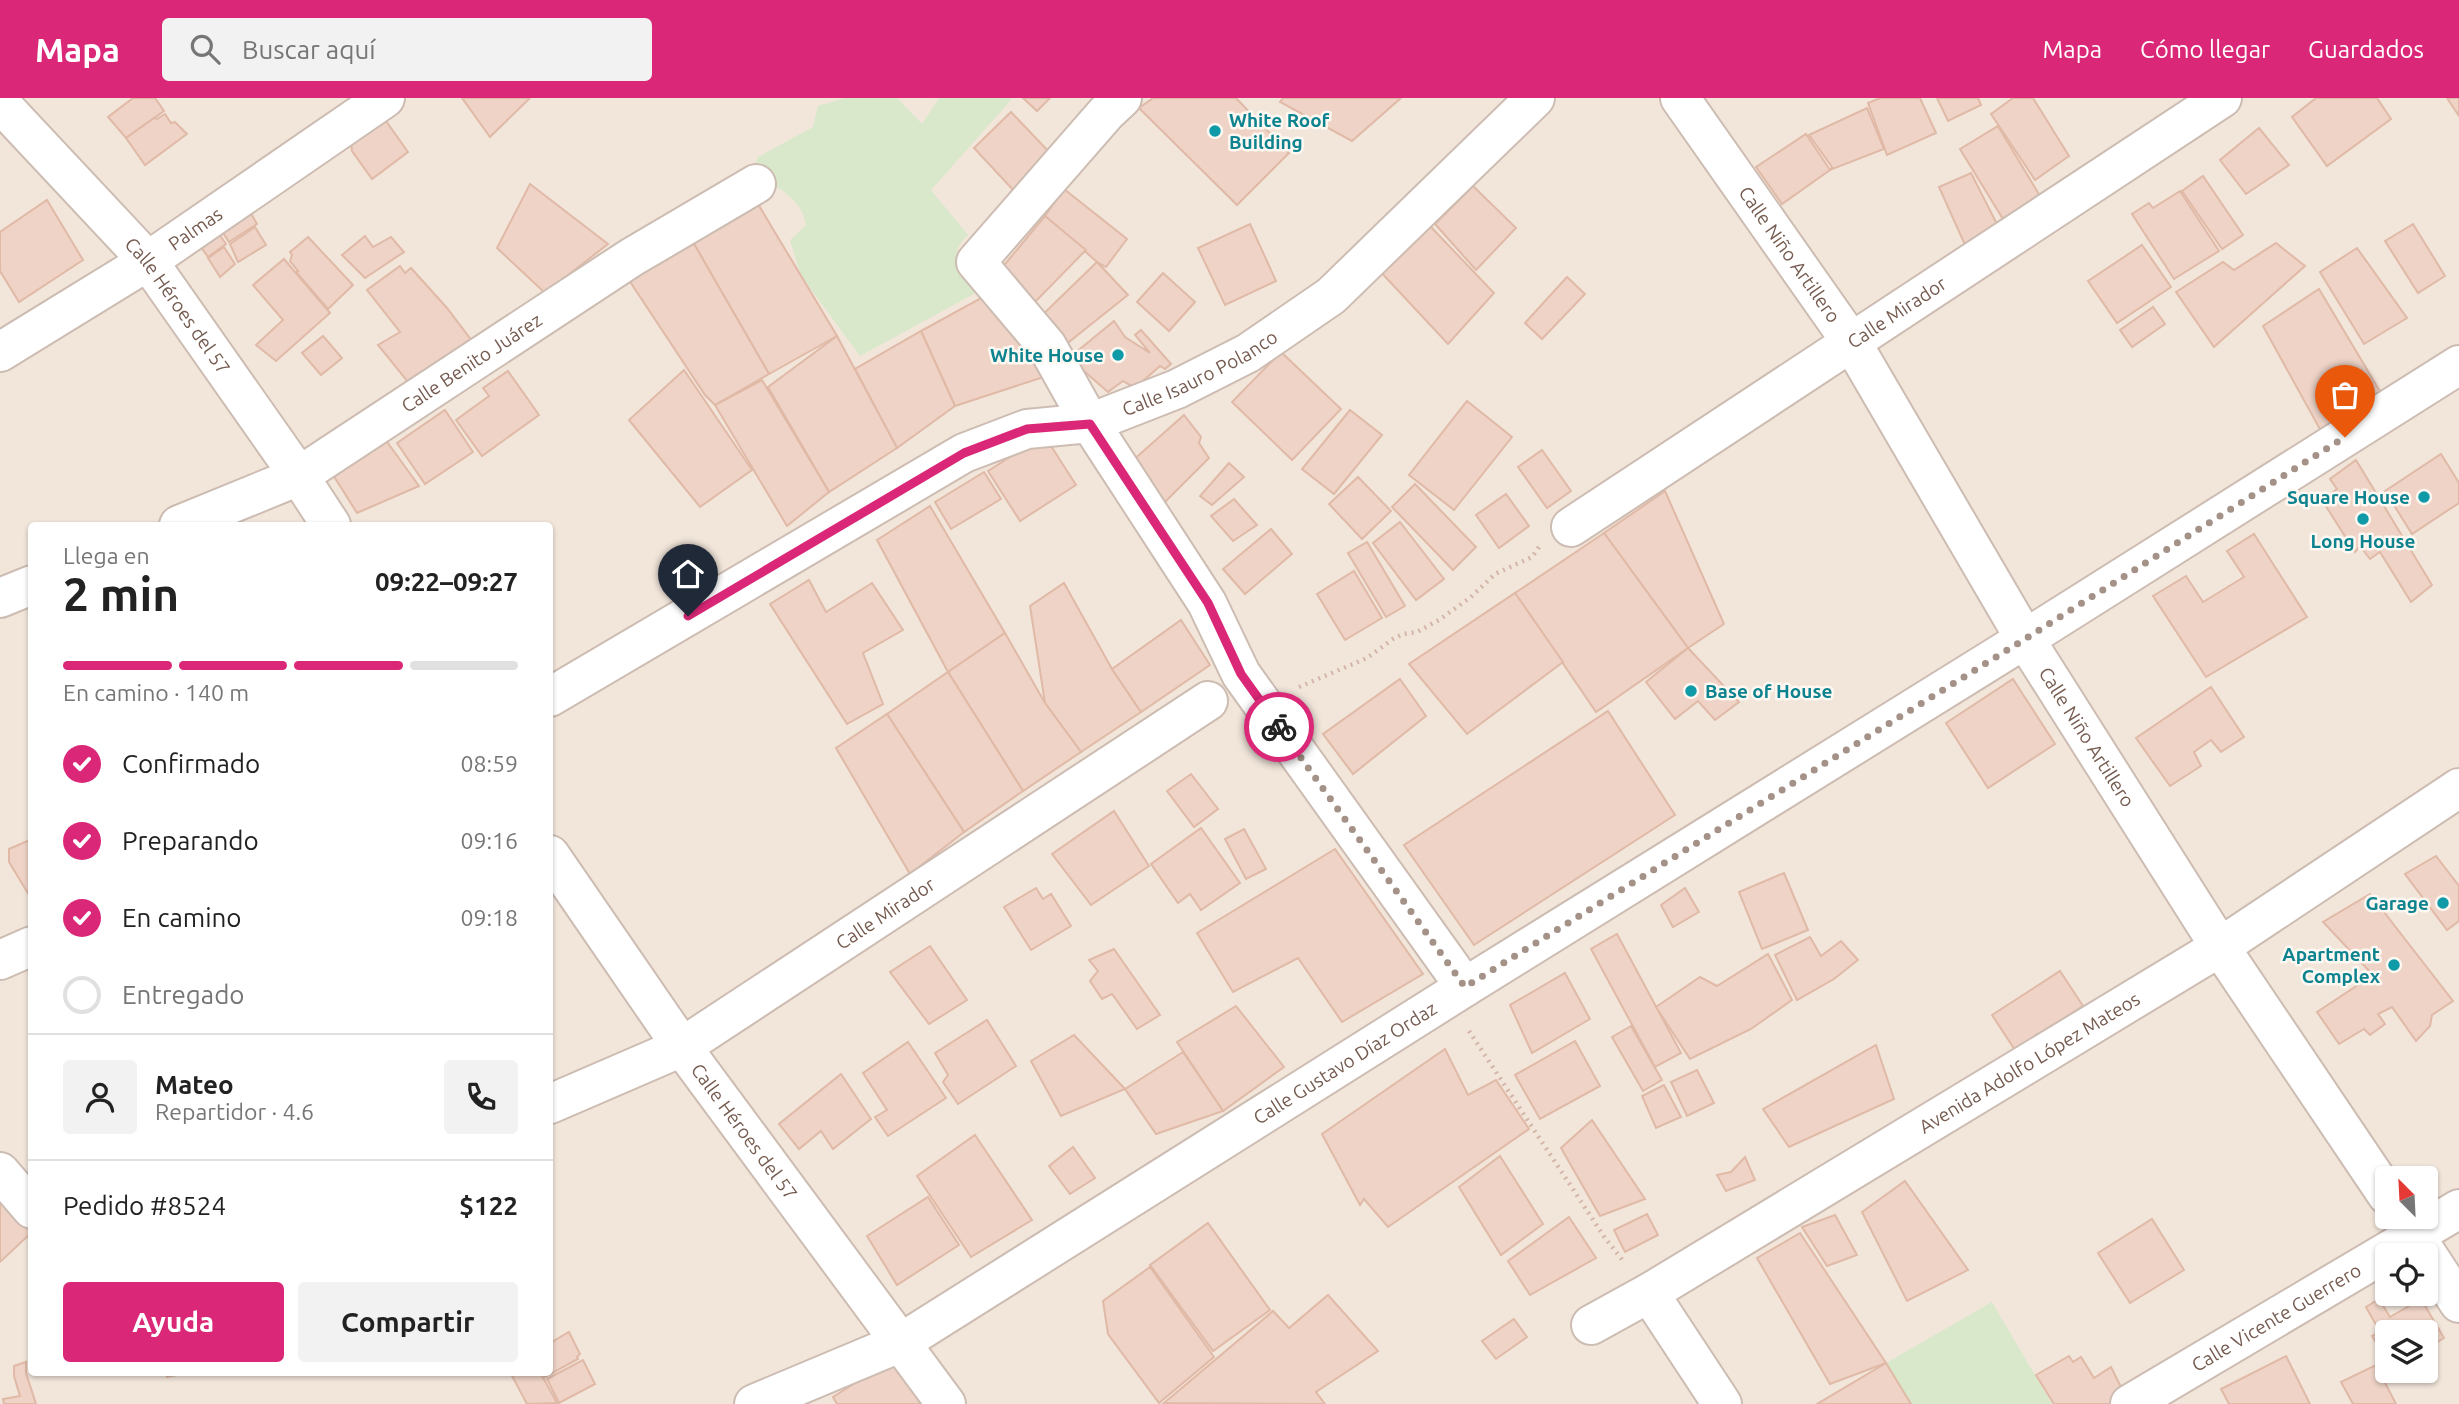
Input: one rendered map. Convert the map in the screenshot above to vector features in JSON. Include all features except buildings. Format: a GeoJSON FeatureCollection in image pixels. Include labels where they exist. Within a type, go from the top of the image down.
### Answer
{"type":"FeatureCollection","features":[{"type":"Feature","properties":{"kind":"street","name":"Palmas"},"geometry":{"type":"LineString","coordinates":[[0,352],[148,261],[386,98]]}},
{"type":"Feature","properties":{"kind":"street"},"geometry":{"type":"LineString","coordinates":[[1122,98],[976,262],[1047,346],[1090,424],[1208,603],[1241,674],[1456,993]]}},
{"type":"Feature","properties":{"kind":"street","name":"Calle Isauro Polanco"},"geometry":{"type":"LineString","coordinates":[[553,695],[964,453],[1027,429],[1090,424],[1178,389],[1248,353],[1331,296],[1535,98]]}},
{"type":"Feature","properties":{"kind":"street","name":"Calle Niño Artillero"},"geometry":{"type":"LineString","coordinates":[[1680,98],[1852,342],[2025,639],[2220,947],[2375,1177]]}},
{"type":"Feature","properties":{"kind":"street","name":"Calle Mirador"},"geometry":{"type":"LineString","coordinates":[[1571,527],[2222,98]]}},
{"type":"Feature","properties":{"kind":"street","name":"Calle Héroes del 57"},"geometry":{"type":"LineString","coordinates":[[0,103],[148,261],[329,522]]}},
{"type":"Feature","properties":{"kind":"street","name":"Calle Benito Juárez"},"geometry":{"type":"LineString","coordinates":[[186,522],[299,476],[632,257],[756,184]]}},
{"type":"Feature","properties":{"kind":"street","name":"Calle Gustavo Díaz Ordaz"},"geometry":{"type":"LineString","coordinates":[[754,1404],[902,1342],[2459,365]]}},
{"type":"Feature","properties":{"kind":"street"},"geometry":{"type":"LineString","coordinates":[[0,598],[28,587]]}},
{"type":"Feature","properties":{"kind":"street","name":"Calle Mirador"},"geometry":{"type":"LineString","coordinates":[[553,1103],[682,1047],[1209,701]]}},
{"type":"Feature","properties":{"kind":"street","name":"Avenida Adolfo López Mateos"},"geometry":{"type":"LineString","coordinates":[[1591,1325],[1649,1293],[2220,947],[2459,788]]}},
{"type":"Feature","properties":{"kind":"street","name":"Calle Héroes del 57"},"geometry":{"type":"LineString","coordinates":[[553,859],[682,1047],[946,1404]]}},
{"type":"Feature","properties":{"kind":"street"},"geometry":{"type":"LineString","coordinates":[[0,960],[28,948]]}},
{"type":"Feature","properties":{"kind":"street"},"geometry":{"type":"LineString","coordinates":[[0,1172],[28,1204]]}},
{"type":"Feature","properties":{"kind":"street","name":"Calle Vicente Guerrero"},"geometry":{"type":"LineString","coordinates":[[2438,1216],[2459,1209]]}},
{"type":"Feature","properties":{"kind":"street","name":"Calle Vicente Guerrero"},"geometry":{"type":"LineString","coordinates":[[2130,1404],[2403,1229]]}},
{"type":"Feature","properties":{"kind":"street"},"geometry":{"type":"LineString","coordinates":[[2410,1229],[2459,1303]]}},
{"type":"Feature","properties":{"kind":"street"},"geometry":{"type":"LineString","coordinates":[[1649,1293],[1722,1404]]}},
{"type":"Feature","properties":{"kind":"path"},"geometry":{"type":"LineString","coordinates":[[1264,706],[1285,693],[1367,658],[1403,634],[1417,632],[1439,621],[1495,575],[1532,557],[1549,537],[1571,527]]}},
{"type":"Feature","properties":{"kind":"path"},"geometry":{"type":"LineString","coordinates":[[1456,993],[1605,1238],[1649,1293]]}},
{"type":"Feature","properties":{"kind":"shaded area"},"geometry":{"type":"Polygon","coordinates":[[[0,98],[2459,98],[2459,1404],[0,1404],[0,98]]]}},
{"type":"Feature","properties":{"kind":"green space"},"geometry":{"type":"Polygon","coordinates":[[[845,98],[897,98],[922,124],[939,98],[1011,100],[931,190],[968,235],[957,251],[957,258],[963,271],[983,289],[860,356],[801,276],[790,240],[806,225],[799,207],[786,194],[753,171],[758,157],[813,127],[818,106],[845,98]]]}},
{"type":"Feature","properties":{"kind":"green space"},"geometry":{"type":"Polygon","coordinates":[[[1992,1302],[2052,1404],[1911,1404],[1886,1363],[1992,1302]]]}},
{"type":"Feature","properties":{"kind":"way so far"},"geometry":{"type":"LineString","coordinates":[[1279,727],[1465,987],[2345,437]]}},
{"type":"Feature","properties":{"kind":"place","name":"White Roof Building"},"geometry":{"type":"Point","coordinates":[1215,131]}},
{"type":"Feature","properties":{"kind":"place","name":"White House"},"geometry":{"type":"Point","coordinates":[1118,355]}},
{"type":"Feature","properties":{"kind":"place","name":"Square House"},"geometry":{"type":"Point","coordinates":[2424,497]}},
{"type":"Feature","properties":{"kind":"place","name":"Long House"},"geometry":{"type":"Point","coordinates":[2363,519]}},
{"type":"Feature","properties":{"kind":"place","name":"Base of House"},"geometry":{"type":"Point","coordinates":[1691,691]}},
{"type":"Feature","properties":{"kind":"place","name":"Garage"},"geometry":{"type":"Point","coordinates":[2443,903]}},
{"type":"Feature","properties":{"kind":"place","name":"Apartment Complex"},"geometry":{"type":"Point","coordinates":[2394,965]}},
{"type":"Feature","properties":{"kind":"route"},"geometry":{"type":"LineString","coordinates":[[688,616],[964,453],[1027,429],[1090,424],[1208,603],[1241,674],[1279,727]]}}]}
